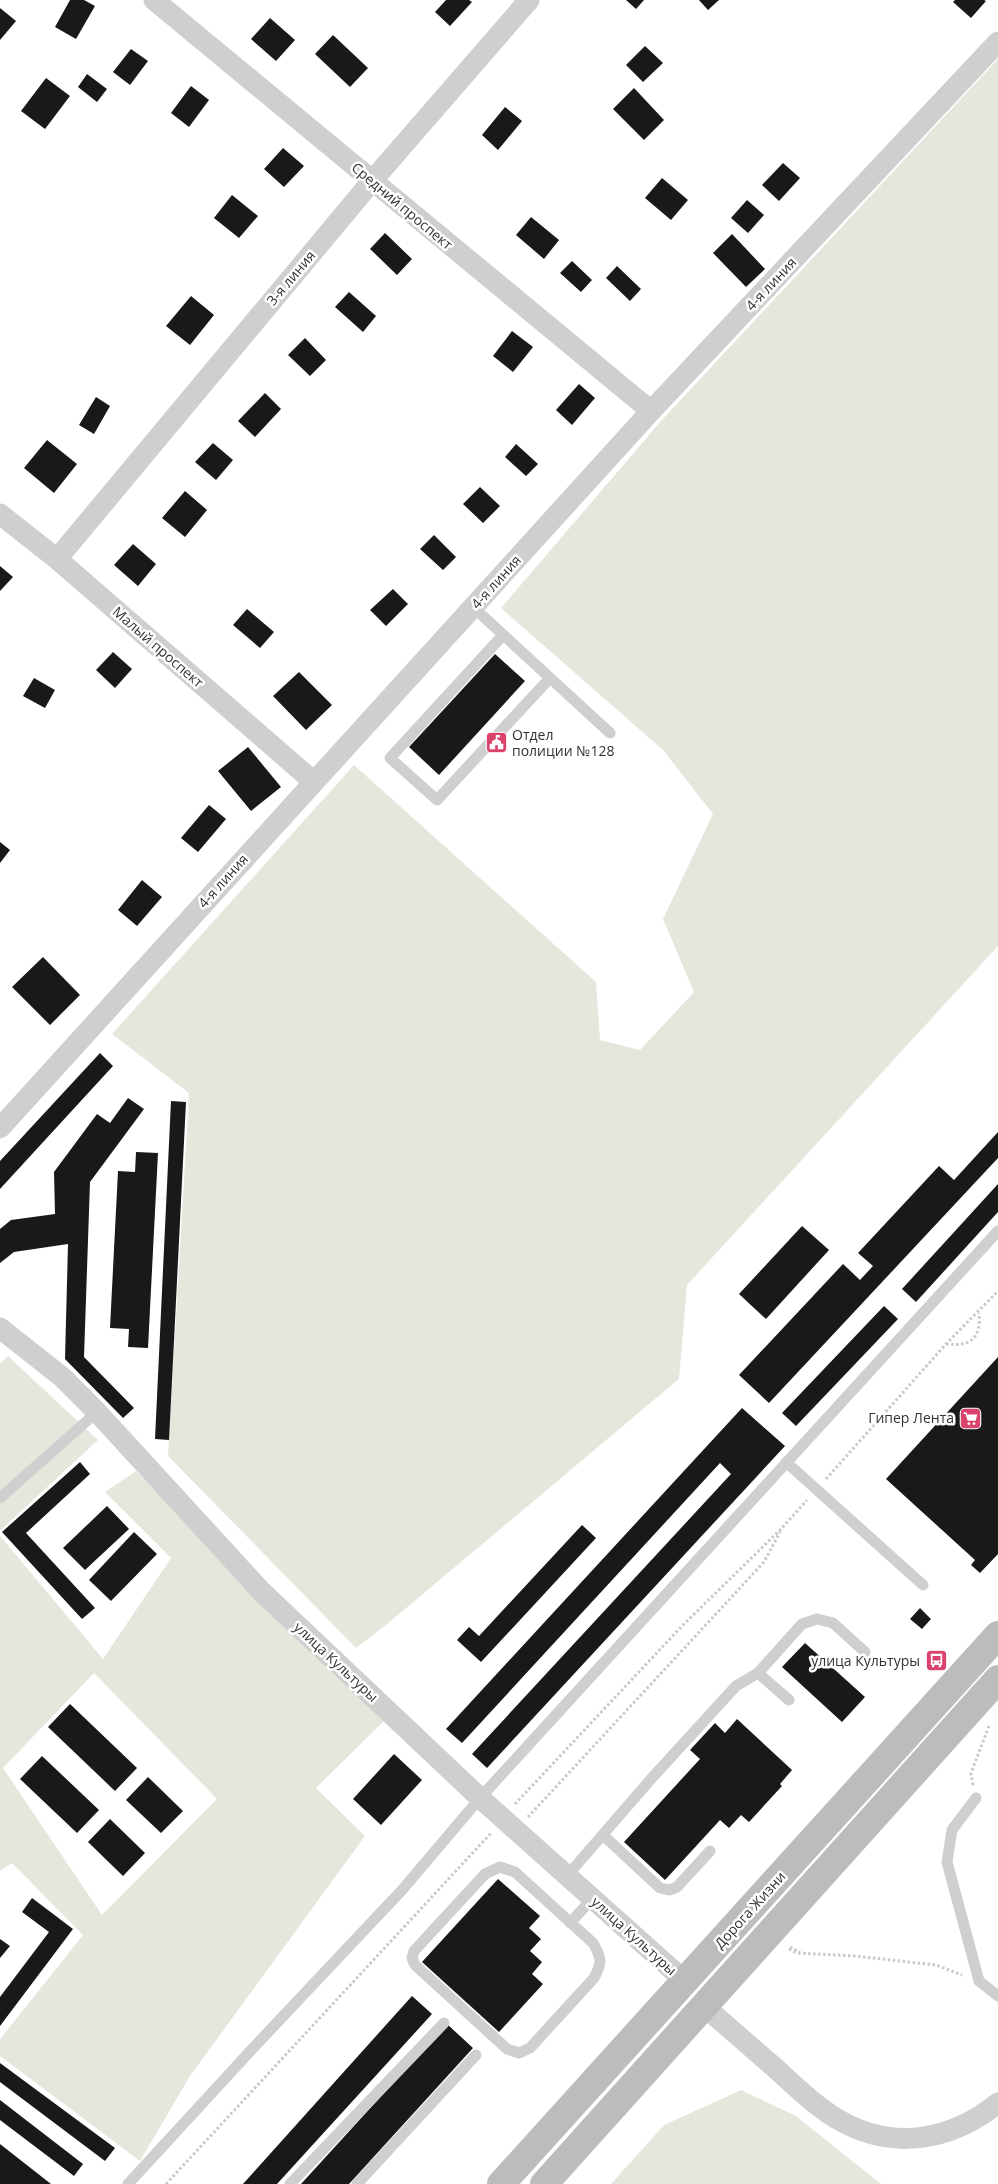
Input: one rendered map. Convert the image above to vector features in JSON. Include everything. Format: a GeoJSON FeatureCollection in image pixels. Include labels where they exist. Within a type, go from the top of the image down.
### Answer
{"type":"FeatureCollection","features":[{"type":"Feature","properties":{"kind":"main road","name":"Дорога Жизни"},"geometry":{"type":"LineString","coordinates":[[501,2184],[686,1982],[998,1635]]}},
{"type":"Feature","properties":{"kind":"main road"},"geometry":{"type":"LineString","coordinates":[[544,2184],[998,1680]]}},
{"type":"Feature","properties":{"kind":"street","name":"Средний проспект"},"geometry":{"type":"LineString","coordinates":[[154,0],[651,411]]}},
{"type":"Feature","properties":{"kind":"street","name":"3-я линия"},"geometry":{"type":"LineString","coordinates":[[57,559],[372,181],[529,0]]}},
{"type":"Feature","properties":{"kind":"street","name":"4-я линия"},"geometry":{"type":"LineString","coordinates":[[0,1128],[651,411],[998,42]]}},
{"type":"Feature","properties":{"kind":"street","name":"Малый проспект"},"geometry":{"type":"LineString","coordinates":[[0,514],[57,559],[314,782]]}},
{"type":"Feature","properties":{"kind":"street","name":"улица Культуры"},"geometry":{"type":"LineString","coordinates":[[0,1328],[62,1377],[97,1412],[262,1592],[480,1798],[505,1826],[568,1876],[686,1982]]}},
{"type":"Feature","properties":{"kind":"street"},"geometry":{"type":"LineString","coordinates":[[705,2007],[816,2104],[839,2120],[866,2132],[895,2138],[924,2138],[953,2131],[980,2117],[998,2103]]}},
{"type":"Feature","properties":{"kind":"lane"},"geometry":{"type":"LineString","coordinates":[[473,607],[610,733]]}},
{"type":"Feature","properties":{"kind":"lane"},"geometry":{"type":"LineString","coordinates":[[503,635],[390,758],[437,800],[550,678]]}},
{"type":"Feature","properties":{"kind":"lane"},"geometry":{"type":"LineString","coordinates":[[128,2184],[403,1889],[480,1798],[998,1231]]}},
{"type":"Feature","properties":{"kind":"lane"},"geometry":{"type":"LineString","coordinates":[[0,1498],[97,1412]]}},
{"type":"Feature","properties":{"kind":"lane"},"geometry":{"type":"LineString","coordinates":[[786,1462],[923,1585]]}},
{"type":"Feature","properties":{"kind":"lane"},"geometry":{"type":"LineString","coordinates":[[568,1876],[651,1779],[736,1686],[758,1673],[802,1624],[817,1619],[832,1623],[865,1652]]}},
{"type":"Feature","properties":{"kind":"lane"},"geometry":{"type":"LineString","coordinates":[[758,1673],[789,1700]]}},
{"type":"Feature","properties":{"kind":"lane"},"geometry":{"type":"LineString","coordinates":[[976,1798],[952,1830],[947,1862],[980,1981],[998,1996]]}},
{"type":"Feature","properties":{"kind":"lane"},"geometry":{"type":"LineString","coordinates":[[604,1836],[660,1888],[669,1890],[677,1887],[710,1851]]}},
{"type":"Feature","properties":{"kind":"lane"},"geometry":{"type":"LineString","coordinates":[[500,1867],[515,1872],[570,1923],[593,1943],[600,1954],[600,1967],[594,1978],[530,2048],[519,2053],[507,2049],[415,1965],[412,1958],[414,1951],[485,1874],[500,1867]]}},
{"type":"Feature","properties":{"kind":"lane"},"geometry":{"type":"LineString","coordinates":[[570,1923],[592,1898]]}},
{"type":"Feature","properties":{"kind":"lane"},"geometry":{"type":"LineString","coordinates":[[290,2184],[444,2023]]}},
{"type":"Feature","properties":{"kind":"lane"},"geometry":{"type":"LineString","coordinates":[[357,2184],[476,2055]]}},
{"type":"Feature","properties":{"kind":"path"},"geometry":{"type":"LineString","coordinates":[[505,1826],[515,1804],[683,1624],[781,1529],[946,1344],[998,1291]]}},
{"type":"Feature","properties":{"kind":"path"},"geometry":{"type":"LineString","coordinates":[[946,1344],[961,1346],[974,1339],[980,1327],[979,1312]]}},
{"type":"Feature","properties":{"kind":"path"},"geometry":{"type":"LineString","coordinates":[[166,2184],[505,1826],[764,1562],[781,1529]]}},
{"type":"Feature","properties":{"kind":"path"},"geometry":{"type":"LineString","coordinates":[[976,1798],[971,1773],[989,1726]]}},
{"type":"Feature","properties":{"kind":"path"},"geometry":{"type":"LineString","coordinates":[[789,1948],[798,1953],[936,1965],[980,1981]]}},
{"type":"Feature","properties":{"kind":"shaded area"},"geometry":{"type":"Polygon","coordinates":[[[998,59],[998,946],[687,1285],[679,1379],[386,1625],[356,1648],[168,1456],[189,1093],[112,1034],[354,765],[596,982],[600,1040],[640,1050],[694,992],[663,919],[713,814],[663,750],[501,608],[661,421],[998,59]]]}},
{"type":"Feature","properties":{"kind":"shaded area"},"geometry":{"type":"Polygon","coordinates":[[[8,1356],[98,1440],[0,1531],[0,1363],[8,1356]]]}},
{"type":"Feature","properties":{"kind":"shaded area"},"geometry":{"type":"Polygon","coordinates":[[[136,1471],[334,1675],[386,1719],[316,1788],[365,1836],[190,2076],[140,2161],[0,2056],[0,2039],[83,1935],[12,1863],[0,1871],[0,1536],[103,1659],[171,1558],[105,1492],[136,1471]],[[94,1673],[3,1768],[102,1915],[217,1799],[94,1673]]]}},
{"type":"Feature","properties":{"kind":"shaded area"},"geometry":{"type":"Polygon","coordinates":[[[741,2090],[796,2116],[881,2184],[611,2184],[664,2125],[741,2090]]]}},
{"type":"Feature","properties":{"kind":"building"},"geometry":{"type":"Polygon","coordinates":[[[70,0],[84,0],[95,6],[76,39],[55,27],[70,0]]]}},
{"type":"Feature","properties":{"kind":"building"},"geometry":{"type":"Polygon","coordinates":[[[446,0],[469,0],[472,2],[450,26],[435,12],[446,0]]]}},
{"type":"Feature","properties":{"kind":"building"},"geometry":{"type":"Polygon","coordinates":[[[626,0],[644,0],[636,9],[626,0]]]}},
{"type":"Feature","properties":{"kind":"building"},"geometry":{"type":"Polygon","coordinates":[[[699,0],[719,0],[708,10],[699,0]]]}},
{"type":"Feature","properties":{"kind":"building"},"geometry":{"type":"Polygon","coordinates":[[[955,0],[986,1],[971,18],[953,2],[955,0]]]}},
{"type":"Feature","properties":{"kind":"building"},"geometry":{"type":"Polygon","coordinates":[[[0,8],[16,21],[0,40],[0,8]]]}},
{"type":"Feature","properties":{"kind":"building"},"geometry":{"type":"Polygon","coordinates":[[[270,18],[295,40],[276,61],[251,39],[270,18]]]}},
{"type":"Feature","properties":{"kind":"building"},"geometry":{"type":"Polygon","coordinates":[[[333,35],[368,68],[350,87],[315,54],[333,35]]]}},
{"type":"Feature","properties":{"kind":"building"},"geometry":{"type":"Polygon","coordinates":[[[645,46],[663,63],[643,82],[626,65],[645,46]]]}},
{"type":"Feature","properties":{"kind":"building"},"geometry":{"type":"Polygon","coordinates":[[[131,49],[148,61],[130,85],[113,72],[131,49]]]}},
{"type":"Feature","properties":{"kind":"building"},"geometry":{"type":"Polygon","coordinates":[[[87,74],[107,89],[97,102],[78,87],[87,74]]]}},
{"type":"Feature","properties":{"kind":"building"},"geometry":{"type":"Polygon","coordinates":[[[46,78],[70,96],[45,129],[21,111],[46,78]]]}},
{"type":"Feature","properties":{"kind":"building"},"geometry":{"type":"Polygon","coordinates":[[[191,86],[209,100],[189,127],[171,113],[191,86]]]}},
{"type":"Feature","properties":{"kind":"building"},"geometry":{"type":"Polygon","coordinates":[[[634,88],[664,120],[644,140],[613,109],[634,88]]]}},
{"type":"Feature","properties":{"kind":"building"},"geometry":{"type":"Polygon","coordinates":[[[505,107],[522,121],[498,150],[482,135],[505,107]]]}},
{"type":"Feature","properties":{"kind":"building"},"geometry":{"type":"Polygon","coordinates":[[[283,148],[304,166],[284,187],[264,169],[283,148]]]}},
{"type":"Feature","properties":{"kind":"building"},"geometry":{"type":"Polygon","coordinates":[[[783,163],[800,178],[779,201],[762,185],[783,163]]]}},
{"type":"Feature","properties":{"kind":"building"},"geometry":{"type":"Polygon","coordinates":[[[662,178],[688,200],[671,220],[645,198],[662,178]]]}},
{"type":"Feature","properties":{"kind":"building"},"geometry":{"type":"Polygon","coordinates":[[[232,195],[258,216],[239,238],[214,218],[232,195]]]}},
{"type":"Feature","properties":{"kind":"building"},"geometry":{"type":"Polygon","coordinates":[[[747,200],[764,215],[748,233],[731,218],[747,200]]]}},
{"type":"Feature","properties":{"kind":"building"},"geometry":{"type":"Polygon","coordinates":[[[531,217],[559,240],[544,259],[516,235],[531,217]]]}},
{"type":"Feature","properties":{"kind":"building"},"geometry":{"type":"Polygon","coordinates":[[[385,233],[412,259],[397,275],[370,249],[385,233]]]}},
{"type":"Feature","properties":{"kind":"building"},"geometry":{"type":"Polygon","coordinates":[[[732,234],[765,269],[746,287],[713,253],[732,234]]]}},
{"type":"Feature","properties":{"kind":"building"},"geometry":{"type":"Polygon","coordinates":[[[572,261],[592,280],[581,292],[560,273],[572,261]]]}},
{"type":"Feature","properties":{"kind":"building"},"geometry":{"type":"Polygon","coordinates":[[[617,266],[641,289],[630,301],[606,278],[617,266]]]}},
{"type":"Feature","properties":{"kind":"building"},"geometry":{"type":"Polygon","coordinates":[[[349,292],[376,316],[363,332],[335,307],[349,292]]]}},
{"type":"Feature","properties":{"kind":"building"},"geometry":{"type":"Polygon","coordinates":[[[191,296],[214,315],[190,345],[166,326],[191,296]]]}},
{"type":"Feature","properties":{"kind":"building"},"geometry":{"type":"Polygon","coordinates":[[[512,331],[533,347],[513,372],[493,356],[512,331]]]}},
{"type":"Feature","properties":{"kind":"building"},"geometry":{"type":"Polygon","coordinates":[[[305,338],[326,360],[310,376],[288,355],[305,338]]]}},
{"type":"Feature","properties":{"kind":"building"},"geometry":{"type":"Polygon","coordinates":[[[579,384],[595,398],[572,425],[556,410],[579,384]]]}},
{"type":"Feature","properties":{"kind":"building"},"geometry":{"type":"Polygon","coordinates":[[[265,393],[281,409],[255,437],[238,421],[265,393]]]}},
{"type":"Feature","properties":{"kind":"building"},"geometry":{"type":"Polygon","coordinates":[[[96,397],[110,406],[94,434],[79,425],[96,397]]]}},
{"type":"Feature","properties":{"kind":"building"},"geometry":{"type":"Polygon","coordinates":[[[47,440],[77,464],[54,493],[24,468],[47,440]]]}},
{"type":"Feature","properties":{"kind":"building"},"geometry":{"type":"Polygon","coordinates":[[[213,443],[233,460],[216,480],[195,462],[213,443]]]}},
{"type":"Feature","properties":{"kind":"building"},"geometry":{"type":"Polygon","coordinates":[[[516,444],[538,464],[526,476],[505,457],[516,444]]]}},
{"type":"Feature","properties":{"kind":"building"},"geometry":{"type":"Polygon","coordinates":[[[480,487],[500,506],[483,523],[463,504],[480,487]]]}},
{"type":"Feature","properties":{"kind":"building"},"geometry":{"type":"Polygon","coordinates":[[[185,491],[207,510],[185,537],[162,518],[185,491]]]}},
{"type":"Feature","properties":{"kind":"building"},"geometry":{"type":"Polygon","coordinates":[[[434,535],[456,557],[443,570],[420,549],[434,535]]]}},
{"type":"Feature","properties":{"kind":"building"},"geometry":{"type":"Polygon","coordinates":[[[133,544],[156,564],[138,586],[114,565],[133,544]]]}},
{"type":"Feature","properties":{"kind":"building"},"geometry":{"type":"Polygon","coordinates":[[[0,566],[13,577],[0,591],[0,566]]]}},
{"type":"Feature","properties":{"kind":"building"},"geometry":{"type":"Polygon","coordinates":[[[393,589],[408,604],[386,626],[370,610],[393,589]]]}},
{"type":"Feature","properties":{"kind":"building"},"geometry":{"type":"Polygon","coordinates":[[[247,609],[274,632],[260,648],[233,625],[247,609]]]}},
{"type":"Feature","properties":{"kind":"building"},"geometry":{"type":"Polygon","coordinates":[[[113,652],[132,669],[115,688],[96,670],[113,652]]]}},
{"type":"Feature","properties":{"kind":"building"},"geometry":{"type":"Polygon","coordinates":[[[495,654],[525,681],[439,775],[409,747],[495,654]]]}},
{"type":"Feature","properties":{"kind":"building"},"geometry":{"type":"Polygon","coordinates":[[[299,672],[332,705],[306,730],[273,696],[299,672]]]}},
{"type":"Feature","properties":{"kind":"building"},"geometry":{"type":"Polygon","coordinates":[[[34,678],[55,690],[45,708],[23,696],[34,678]]]}},
{"type":"Feature","properties":{"kind":"building"},"geometry":{"type":"Polygon","coordinates":[[[248,747],[281,787],[251,811],[218,771],[248,747]]]}},
{"type":"Feature","properties":{"kind":"building"},"geometry":{"type":"Polygon","coordinates":[[[209,805],[226,819],[198,852],[181,838],[209,805]]]}},
{"type":"Feature","properties":{"kind":"building"},"geometry":{"type":"Polygon","coordinates":[[[0,842],[10,850],[0,863],[0,842]]]}},
{"type":"Feature","properties":{"kind":"building"},"geometry":{"type":"Polygon","coordinates":[[[142,880],[162,897],[137,926],[118,910],[142,880]]]}},
{"type":"Feature","properties":{"kind":"building"},"geometry":{"type":"Polygon","coordinates":[[[43,957],[80,995],[50,1025],[12,987],[43,957]]]}},
{"type":"Feature","properties":{"kind":"building"},"geometry":{"type":"Polygon","coordinates":[[[100,1053],[113,1066],[0,1189],[0,1161],[100,1053]]]}},
{"type":"Feature","properties":{"kind":"building"},"geometry":{"type":"Polygon","coordinates":[[[128,1098],[144,1109],[90,1182],[84,1357],[134,1408],[123,1418],[65,1359],[68,1244],[14,1252],[0,1263],[0,1229],[11,1220],[55,1214],[54,1172],[97,1114],[110,1123],[128,1098]]]}},
{"type":"Feature","properties":{"kind":"building"},"geometry":{"type":"Polygon","coordinates":[[[171,1101],[186,1102],[169,1440],[155,1439],[171,1101]]]}},
{"type":"Feature","properties":{"kind":"building"},"geometry":{"type":"Polygon","coordinates":[[[998,1132],[998,1158],[769,1403],[739,1375],[843,1264],[860,1280],[873,1266],[858,1253],[939,1166],[954,1180],[998,1132]]]}},
{"type":"Feature","properties":{"kind":"building"},"geometry":{"type":"Polygon","coordinates":[[[136,1152],[158,1153],[148,1348],[128,1347],[129,1329],[110,1328],[118,1171],[135,1172],[136,1152]]]}},
{"type":"Feature","properties":{"kind":"building"},"geometry":{"type":"Polygon","coordinates":[[[998,1184],[998,1212],[916,1302],[902,1289],[998,1184]]]}},
{"type":"Feature","properties":{"kind":"building"},"geometry":{"type":"Polygon","coordinates":[[[802,1226],[829,1250],[766,1319],[739,1294],[802,1226]]]}},
{"type":"Feature","properties":{"kind":"building"},"geometry":{"type":"Polygon","coordinates":[[[884,1306],[898,1319],[796,1426],[782,1413],[884,1306]]]}},
{"type":"Feature","properties":{"kind":"building","name":"Гипер Лента"},"geometry":{"type":"Polygon","coordinates":[[[998,1357],[998,1554],[980,1573],[971,1565],[975,1560],[886,1479],[998,1357]]]}},
{"type":"Feature","properties":{"kind":"building"},"geometry":{"type":"Polygon","coordinates":[[[742,1408],[785,1446],[487,1768],[472,1754],[731,1474],[720,1463],[462,1743],[446,1729],[742,1408]]]}},
{"type":"Feature","properties":{"kind":"building"},"geometry":{"type":"Polygon","coordinates":[[[80,1462],[90,1474],[26,1533],[95,1608],[82,1619],[2,1532],[80,1462]]]}},
{"type":"Feature","properties":{"kind":"building"},"geometry":{"type":"Polygon","coordinates":[[[107,1506],[129,1529],[85,1570],[63,1548],[107,1506]]]}},
{"type":"Feature","properties":{"kind":"building"},"geometry":{"type":"Polygon","coordinates":[[[582,1525],[596,1538],[481,1662],[457,1640],[469,1627],[479,1636],[582,1525]]]}},
{"type":"Feature","properties":{"kind":"building"},"geometry":{"type":"Polygon","coordinates":[[[134,1532],[157,1554],[111,1601],[89,1580],[134,1532]]]}},
{"type":"Feature","properties":{"kind":"building"},"geometry":{"type":"Polygon","coordinates":[[[920,1608],[931,1619],[922,1629],[910,1619],[920,1608]]]}},
{"type":"Feature","properties":{"kind":"building"},"geometry":{"type":"Polygon","coordinates":[[[805,1643],[865,1697],[842,1722],[782,1667],[805,1643]]]}},
{"type":"Feature","properties":{"kind":"building"},"geometry":{"type":"Polygon","coordinates":[[[70,1704],[137,1768],[115,1791],[48,1727],[70,1704]]]}},
{"type":"Feature","properties":{"kind":"building"},"geometry":{"type":"Polygon","coordinates":[[[737,1719],[792,1770],[780,1784],[782,1786],[749,1822],[741,1815],[729,1828],[720,1820],[665,1880],[624,1842],[700,1759],[690,1750],[715,1723],[725,1733],[737,1719]]]}},
{"type":"Feature","properties":{"kind":"building"},"geometry":{"type":"Polygon","coordinates":[[[394,1754],[422,1780],[381,1825],[353,1799],[394,1754]]]}},
{"type":"Feature","properties":{"kind":"building"},"geometry":{"type":"Polygon","coordinates":[[[42,1756],[99,1810],[77,1833],[20,1779],[42,1756]]]}},
{"type":"Feature","properties":{"kind":"building"},"geometry":{"type":"Polygon","coordinates":[[[148,1777],[183,1811],[161,1833],[126,1800],[148,1777]]]}},
{"type":"Feature","properties":{"kind":"building"},"geometry":{"type":"Polygon","coordinates":[[[110,1819],[145,1853],[123,1876],[88,1842],[110,1819]]]}},
{"type":"Feature","properties":{"kind":"building"},"geometry":{"type":"Polygon","coordinates":[[[498,1879],[540,1916],[529,1928],[541,1939],[530,1951],[542,1962],[532,1974],[543,1984],[499,2032],[422,1962],[498,1879]]]}},
{"type":"Feature","properties":{"kind":"building"},"geometry":{"type":"Polygon","coordinates":[[[32,1898],[73,1929],[0,2026],[0,1997],[49,1932],[22,1912],[32,1898]]]}},
{"type":"Feature","properties":{"kind":"building"},"geometry":{"type":"Polygon","coordinates":[[[0,1939],[10,1946],[0,1958],[0,1939]]]}},
{"type":"Feature","properties":{"kind":"building"},"geometry":{"type":"Polygon","coordinates":[[[412,1996],[432,2014],[277,2184],[243,2184],[412,1996]]]}},
{"type":"Feature","properties":{"kind":"building"},"geometry":{"type":"Polygon","coordinates":[[[447,2024],[473,2048],[349,2184],[301,2184],[447,2024]]]}},
{"type":"Feature","properties":{"kind":"building"},"geometry":{"type":"Polygon","coordinates":[[[0,2063],[115,2148],[105,2161],[0,2082],[0,2063]]]}},
{"type":"Feature","properties":{"kind":"building"},"geometry":{"type":"Polygon","coordinates":[[[0,2100],[83,2164],[74,2176],[0,2120],[0,2100]]]}},
{"type":"Feature","properties":{"kind":"building"},"geometry":{"type":"Polygon","coordinates":[[[0,2144],[51,2184],[0,2184],[0,2144]]]}},
{"type":"Feature","properties":{"kind":"place","name":"Отдел полиции №128"},"geometry":{"type":"Point","coordinates":[496,743]}},
{"type":"Feature","properties":{"kind":"place","name":"Гипер Лента"},"geometry":{"type":"Point","coordinates":[970,1418]}},
{"type":"Feature","properties":{"kind":"place","name":"улица Культуры"},"geometry":{"type":"Point","coordinates":[936,1661]}}]}
